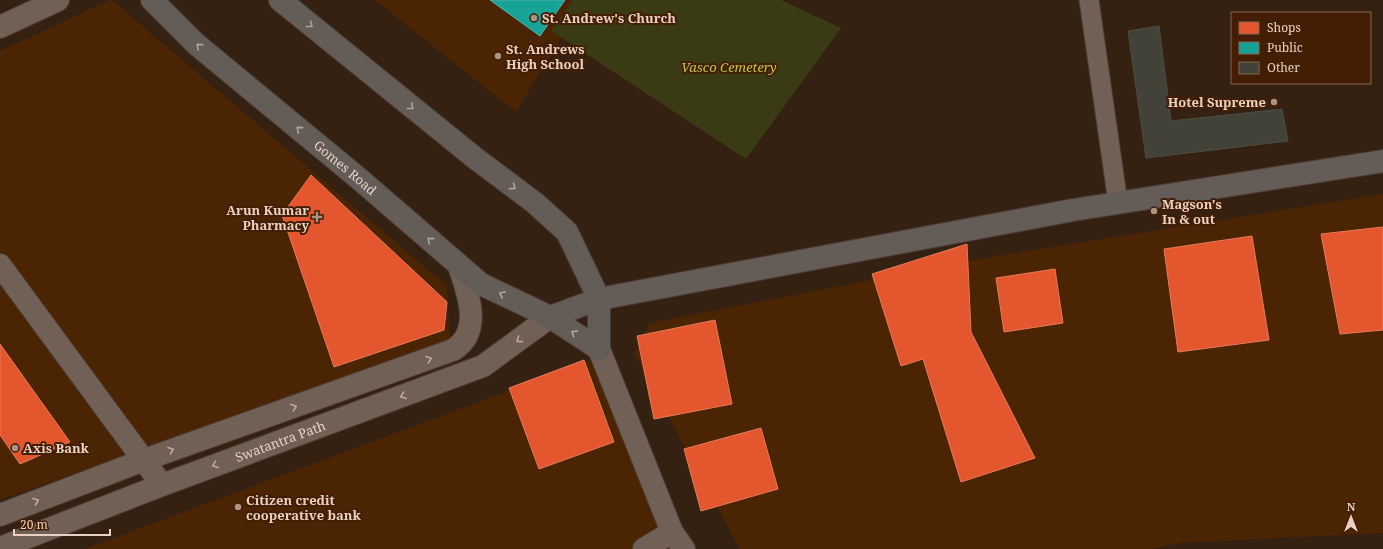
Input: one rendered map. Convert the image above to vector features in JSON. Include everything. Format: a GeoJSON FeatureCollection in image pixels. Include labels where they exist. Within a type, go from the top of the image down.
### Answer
{"type":"FeatureCollection","features":[{"type":"Feature","properties":{"kind":"main road","name":"Gomes Road"},"geometry":{"type":"LineString","coordinates":[[152,0],[196,44],[357,177],[481,284],[550,317],[599,349]]}},
{"type":"Feature","properties":{"kind":"main road"},"geometry":{"type":"LineString","coordinates":[[280,0],[475,158],[534,203],[567,232],[599,299],[599,349]]}},
{"type":"Feature","properties":{"kind":"main road"},"geometry":{"type":"LineString","coordinates":[[550,317],[599,299],[1073,210],[1383,162]]}},
{"type":"Feature","properties":{"kind":"street"},"geometry":{"type":"LineString","coordinates":[[0,27],[58,0]]}},
{"type":"Feature","properties":{"kind":"street"},"geometry":{"type":"LineString","coordinates":[[0,265],[162,485]]}},
{"type":"Feature","properties":{"kind":"street","name":"Swatantra Path"},"geometry":{"type":"LineString","coordinates":[[0,515],[144,460],[453,350],[464,342],[471,320],[467,288],[459,266]]}},
{"type":"Feature","properties":{"kind":"street","name":"Swatantra Path"},"geometry":{"type":"LineString","coordinates":[[0,548],[162,485],[483,366],[550,317]]}},
{"type":"Feature","properties":{"kind":"street"},"geometry":{"type":"LineString","coordinates":[[599,349],[678,541],[644,549]]}},
{"type":"Feature","properties":{"kind":"lane"},"geometry":{"type":"LineString","coordinates":[[1089,0],[1118,203]]}},
{"type":"Feature","properties":{"kind":"shaded area"},"geometry":{"type":"Polygon","coordinates":[[[112,0],[447,286],[450,341],[0,500],[0,51],[112,0]]]}},
{"type":"Feature","properties":{"kind":"shaded area","name":"St. Andrews High School"},"geometry":{"type":"Polygon","coordinates":[[[375,0],[584,0],[516,112],[375,0]]]}},
{"type":"Feature","properties":{"kind":"shaded area"},"geometry":{"type":"Polygon","coordinates":[[[1383,194],[1383,533],[1180,543],[1149,549],[740,549],[634,353],[650,323],[995,256],[1383,194]]]}},
{"type":"Feature","properties":{"kind":"shaded area"},"geometry":{"type":"Polygon","coordinates":[[[591,360],[674,549],[84,549],[591,360]]]}},
{"type":"Feature","properties":{"kind":"green space","name":"Vasco Cemetery"},"geometry":{"type":"Polygon","coordinates":[[[573,0],[781,0],[841,28],[746,159],[551,31],[573,0]]]}},
{"type":"Feature","properties":{"kind":"building: Shops"},"geometry":{"type":"Polygon","coordinates":[[[311,175],[447,302],[444,330],[334,367],[282,215],[311,175]]]}},
{"type":"Feature","properties":{"kind":"building: Shops"},"geometry":{"type":"Polygon","coordinates":[[[1383,227],[1383,330],[1340,334],[1321,234],[1383,227]]]}},
{"type":"Feature","properties":{"kind":"building: Shops"},"geometry":{"type":"Polygon","coordinates":[[[1252,236],[1269,340],[1178,352],[1164,249],[1252,236]]]}},
{"type":"Feature","properties":{"kind":"building: Shops"},"geometry":{"type":"Polygon","coordinates":[[[967,244],[971,332],[1035,458],[961,482],[923,359],[901,366],[872,274],[967,244]]]}},
{"type":"Feature","properties":{"kind":"building: Shops"},"geometry":{"type":"Polygon","coordinates":[[[1055,269],[1063,323],[1004,332],[996,278],[1055,269]]]}},
{"type":"Feature","properties":{"kind":"building: Shops"},"geometry":{"type":"Polygon","coordinates":[[[715,320],[732,404],[654,419],[637,336],[715,320]]]}},
{"type":"Feature","properties":{"kind":"building: Shops"},"geometry":{"type":"Polygon","coordinates":[[[0,344],[70,442],[20,464],[0,435],[0,344]]]}},
{"type":"Feature","properties":{"kind":"building: Shops"},"geometry":{"type":"Polygon","coordinates":[[[584,360],[614,442],[539,469],[509,388],[584,360]]]}},
{"type":"Feature","properties":{"kind":"building: Shops"},"geometry":{"type":"Polygon","coordinates":[[[761,428],[778,489],[701,511],[684,449],[761,428]]]}},
{"type":"Feature","properties":{"kind":"building: Public","name":"St. Andrew's Church"},"geometry":{"type":"Polygon","coordinates":[[[490,0],[565,0],[540,36],[490,0]]]}},
{"type":"Feature","properties":{"kind":"building: Other"},"geometry":{"type":"Polygon","coordinates":[[[1159,26],[1171,121],[1282,109],[1288,141],[1146,158],[1128,31],[1159,26]]]}},
{"type":"Feature","properties":{"kind":"place","name":"St. Andrew's Church"},"geometry":{"type":"Point","coordinates":[534,18]}},
{"type":"Feature","properties":{"kind":"place","name":"St. Andrews High School"},"geometry":{"type":"Point","coordinates":[498,56]}},
{"type":"Feature","properties":{"kind":"place","name":"Hotel Supreme"},"geometry":{"type":"Point","coordinates":[1274,102]}},
{"type":"Feature","properties":{"kind":"place","name":"Magson's In & out"},"geometry":{"type":"Point","coordinates":[1154,211]}},
{"type":"Feature","properties":{"kind":"place","name":"Arun Kumar Pharmacy"},"geometry":{"type":"Point","coordinates":[317,217]}},
{"type":"Feature","properties":{"kind":"place","name":"Axis Bank"},"geometry":{"type":"Point","coordinates":[15,448]}},
{"type":"Feature","properties":{"kind":"place","name":"Citizen credit cooperative bank"},"geometry":{"type":"Point","coordinates":[238,507]}}]}
